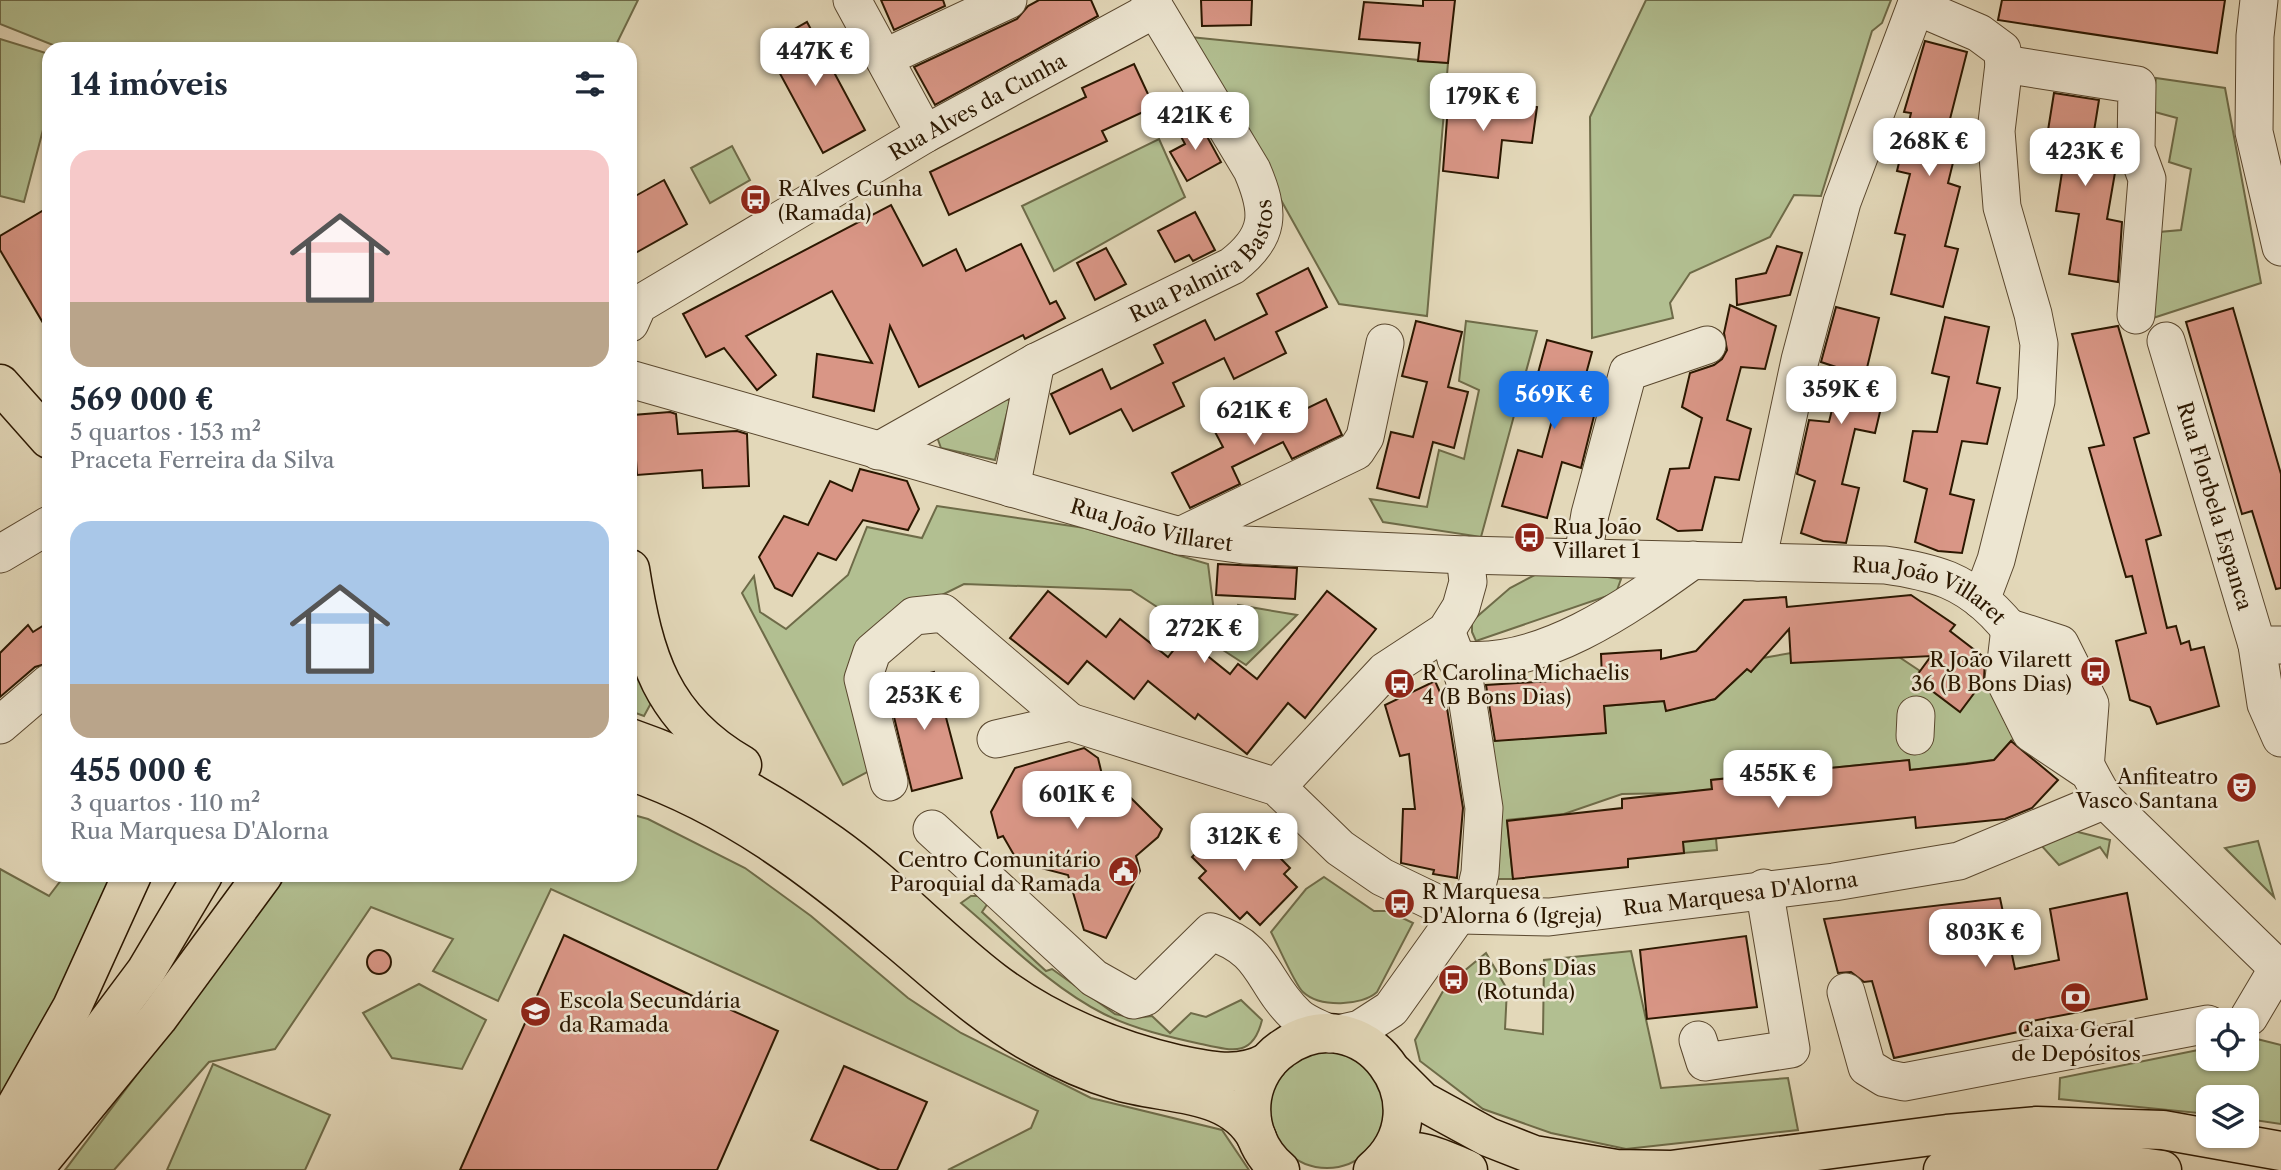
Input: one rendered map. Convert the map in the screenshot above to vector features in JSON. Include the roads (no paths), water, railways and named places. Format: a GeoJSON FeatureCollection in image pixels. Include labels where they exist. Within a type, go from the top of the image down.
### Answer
{"type":"FeatureCollection","features":[{"type":"Feature","properties":{"kind":"main road"},"geometry":{"type":"LineString","coordinates":[[0,367],[42,407]]}},
{"type":"Feature","properties":{"kind":"main road"},"geometry":{"type":"LineString","coordinates":[[0,384],[42,431]]}},
{"type":"Feature","properties":{"kind":"main road"},"geometry":{"type":"LineString","coordinates":[[637,617],[649,658],[680,715],[716,750],[813,808],[833,845]]}},
{"type":"Feature","properties":{"kind":"main road"},"geometry":{"type":"LineString","coordinates":[[637,741],[728,781],[833,845],[993,981],[1040,1012],[1072,1028],[1137,1053],[1207,1070],[1239,1072],[1270,1059],[1299,1039],[1334,1034],[1367,1045],[1422,1101],[1488,1137],[1534,1155],[1616,1169],[1671,1170],[1947,1134],[2038,1126],[2163,1130],[2281,1151]]}},
{"type":"Feature","properties":{"kind":"main road"},"geometry":{"type":"LineString","coordinates":[[637,774],[680,791],[753,829],[823,877],[947,983],[1006,1028],[1062,1059],[1115,1080],[1221,1104],[1244,1119],[1266,1156]]}},
{"type":"Feature","properties":{"kind":"main road"},"geometry":{"type":"LineString","coordinates":[[637,798],[705,825],[753,829]]}},
{"type":"Feature","properties":{"kind":"main road"},"geometry":{"type":"LineString","coordinates":[[0,1133],[72,1007],[129,882]]}},
{"type":"Feature","properties":{"kind":"main road"},"geometry":{"type":"LineString","coordinates":[[0,1166],[146,971],[199,882]]}},
{"type":"Feature","properties":{"kind":"main road"},"geometry":{"type":"LineString","coordinates":[[33,1170],[187,951],[225,882]]}},
{"type":"Feature","properties":{"kind":"main road"},"geometry":{"type":"LineString","coordinates":[[33,1170],[158,1018],[258,882]]}},
{"type":"Feature","properties":{"kind":"main road"},"geometry":{"type":"LineString","coordinates":[[1266,1156],[1252,1120],[1252,1098],[1258,1079],[1270,1059]]}},
{"type":"Feature","properties":{"kind":"main road"},"geometry":{"type":"LineString","coordinates":[[1378,1166],[1396,1142],[1401,1126],[1402,1096],[1392,1070]]}},
{"type":"Feature","properties":{"kind":"main road"},"geometry":{"type":"LineString","coordinates":[[1378,1166],[1398,1152],[1414,1151],[1467,1170]]}},
{"type":"Feature","properties":{"kind":"main road"},"geometry":{"type":"LineString","coordinates":[[1943,1170],[2037,1160],[2123,1163],[2162,1170]]}},
{"type":"Feature","properties":{"kind":"street"},"geometry":{"type":"LineString","coordinates":[[852,0],[925,134]]}},
{"type":"Feature","properties":{"kind":"street"},"geometry":{"type":"LineString","coordinates":[[884,58],[1008,0]]}},
{"type":"Feature","properties":{"kind":"street"},"geometry":{"type":"LineString","coordinates":[[2259,0],[2255,36],[2254,132],[2281,247]]}},
{"type":"Feature","properties":{"kind":"street"},"geometry":{"type":"LineString","coordinates":[[1757,562],[1800,360],[1842,202],[1917,3],[1979,33],[2002,50],[2004,64],[1996,131],[2002,207],[2039,344],[2036,401],[1996,560],[1981,600]]}},
{"type":"Feature","properties":{"kind":"street","name":"Rua Alves da Cunha"},"geometry":{"type":"LineString","coordinates":[[637,307],[925,134],[1153,4]]}},
{"type":"Feature","properties":{"kind":"street","name":"Rua Palmira Bastos"},"geometry":{"type":"LineString","coordinates":[[878,451],[1035,362],[1232,266],[1248,254],[1260,238],[1265,216],[1264,198],[1252,170],[1153,4]]}},
{"type":"Feature","properties":{"kind":"street"},"geometry":{"type":"LineString","coordinates":[[2004,64],[2137,85],[2136,149],[2147,179],[2136,315]]}},
{"type":"Feature","properties":{"kind":"street","name":"Rua Florbela Espanca"},"geometry":{"type":"LineString","coordinates":[[2166,341],[2269,645],[2266,704],[2281,738]]}},
{"type":"Feature","properties":{"kind":"street"},"geometry":{"type":"LineString","coordinates":[[1180,536],[1356,450],[1365,438],[1385,343]]}},
{"type":"Feature","properties":{"kind":"street"},"geometry":{"type":"LineString","coordinates":[[1583,556],[1590,514],[1628,372],[1707,345]]}},
{"type":"Feature","properties":{"kind":"street"},"geometry":{"type":"LineString","coordinates":[[1011,488],[1035,362]]}},
{"type":"Feature","properties":{"kind":"street","name":"Rua João Villaret"},"geometry":{"type":"LineString","coordinates":[[637,381],[1180,536],[1244,545],[1465,555],[1583,556],[1897,567],[1949,581],[1981,600],[2010,628],[2030,659],[2085,769],[2105,800],[2279,970]]}},
{"type":"Feature","properties":{"kind":"street"},"geometry":{"type":"LineString","coordinates":[[0,554],[42,529]]}},
{"type":"Feature","properties":{"kind":"street"},"geometry":{"type":"LineString","coordinates":[[932,829],[1094,978],[1133,1000],[1145,998],[1211,933],[1231,938],[1248,950],[1262,965],[1282,999],[1297,1016],[1334,1034],[1376,1021],[1402,997],[1461,915],[1476,890],[1480,873],[1484,807],[1464,678],[1451,645],[1468,582],[1465,555]]}},
{"type":"Feature","properties":{"kind":"street"},"geometry":{"type":"LineString","coordinates":[[1451,645],[1478,662],[1511,659],[1610,617],[1693,560]]}},
{"type":"Feature","properties":{"kind":"street"},"geometry":{"type":"LineString","coordinates":[[889,782],[863,679],[872,652],[914,616],[943,613],[1070,722]]}},
{"type":"Feature","properties":{"kind":"street"},"geometry":{"type":"LineString","coordinates":[[1277,787],[1385,671],[1451,645]]}},
{"type":"Feature","properties":{"kind":"street"},"geometry":{"type":"LineString","coordinates":[[0,725],[42,689]]}},
{"type":"Feature","properties":{"kind":"street"},"geometry":{"type":"LineString","coordinates":[[996,739],[1070,722]]}},
{"type":"Feature","properties":{"kind":"street","name":"Rua Marquesa D'Alorna"},"geometry":{"type":"LineString","coordinates":[[1070,722],[1277,787],[1340,848],[1382,877],[1461,915],[1549,917],[1764,888],[1834,882],[1959,861],[2105,800]]}},
{"type":"Feature","properties":{"kind":"street"},"geometry":{"type":"LineString","coordinates":[[1698,1040],[1705,1062],[1791,1049],[1764,888]]}},
{"type":"Feature","properties":{"kind":"street"},"geometry":{"type":"LineString","coordinates":[[2258,1008],[2279,970]]}},
{"type":"Feature","properties":{"kind":"street"},"geometry":{"type":"LineString","coordinates":[[1846,992],[1867,1067],[1885,1078],[1904,1082],[2196,1026]]}},
{"type":"Feature","properties":{"kind":"street"},"geometry":{"type":"LineString","coordinates":[[1392,1070],[1388,1038],[1402,997]]}},
{"type":"Feature","properties":{"kind":"street"},"geometry":{"type":"LineString","coordinates":[[1270,1059],[1282,1035],[1282,999]]}},
{"type":"Feature","properties":{"kind":"place","name":"R Alves Cunha (Ramada)"},"geometry":{"type":"Point","coordinates":[755,200]}},
{"type":"Feature","properties":{"kind":"place","name":"Rua João Villaret 1"},"geometry":{"type":"Point","coordinates":[1530,538]}},
{"type":"Feature","properties":{"kind":"place","name":"R João Vilarett 36 (B Bons Dias)"},"geometry":{"type":"Point","coordinates":[2095,671]}},
{"type":"Feature","properties":{"kind":"place","name":"R Carolina Michaelis 4 (B Bons Dias)"},"geometry":{"type":"Point","coordinates":[1399,684]}},
{"type":"Feature","properties":{"kind":"place","name":"Anfiteatro Vasco Santana"},"geometry":{"type":"Point","coordinates":[2241,788]}},
{"type":"Feature","properties":{"kind":"place","name":"Centro Comunitário Paroquial da Ramada"},"geometry":{"type":"Point","coordinates":[1124,871]}},
{"type":"Feature","properties":{"kind":"place","name":"R Marquesa D'Alorna 6 (Igreja)"},"geometry":{"type":"Point","coordinates":[1399,903]}},
{"type":"Feature","properties":{"kind":"place","name":"B Bons Dias (Rotunda)"},"geometry":{"type":"Point","coordinates":[1454,979]}},
{"type":"Feature","properties":{"kind":"place","name":"Caixa Geral de Depósitos"},"geometry":{"type":"Point","coordinates":[2076,997]}},
{"type":"Feature","properties":{"kind":"place","name":"Escola Secundária da Ramada"},"geometry":{"type":"Point","coordinates":[536,1012]}}]}
